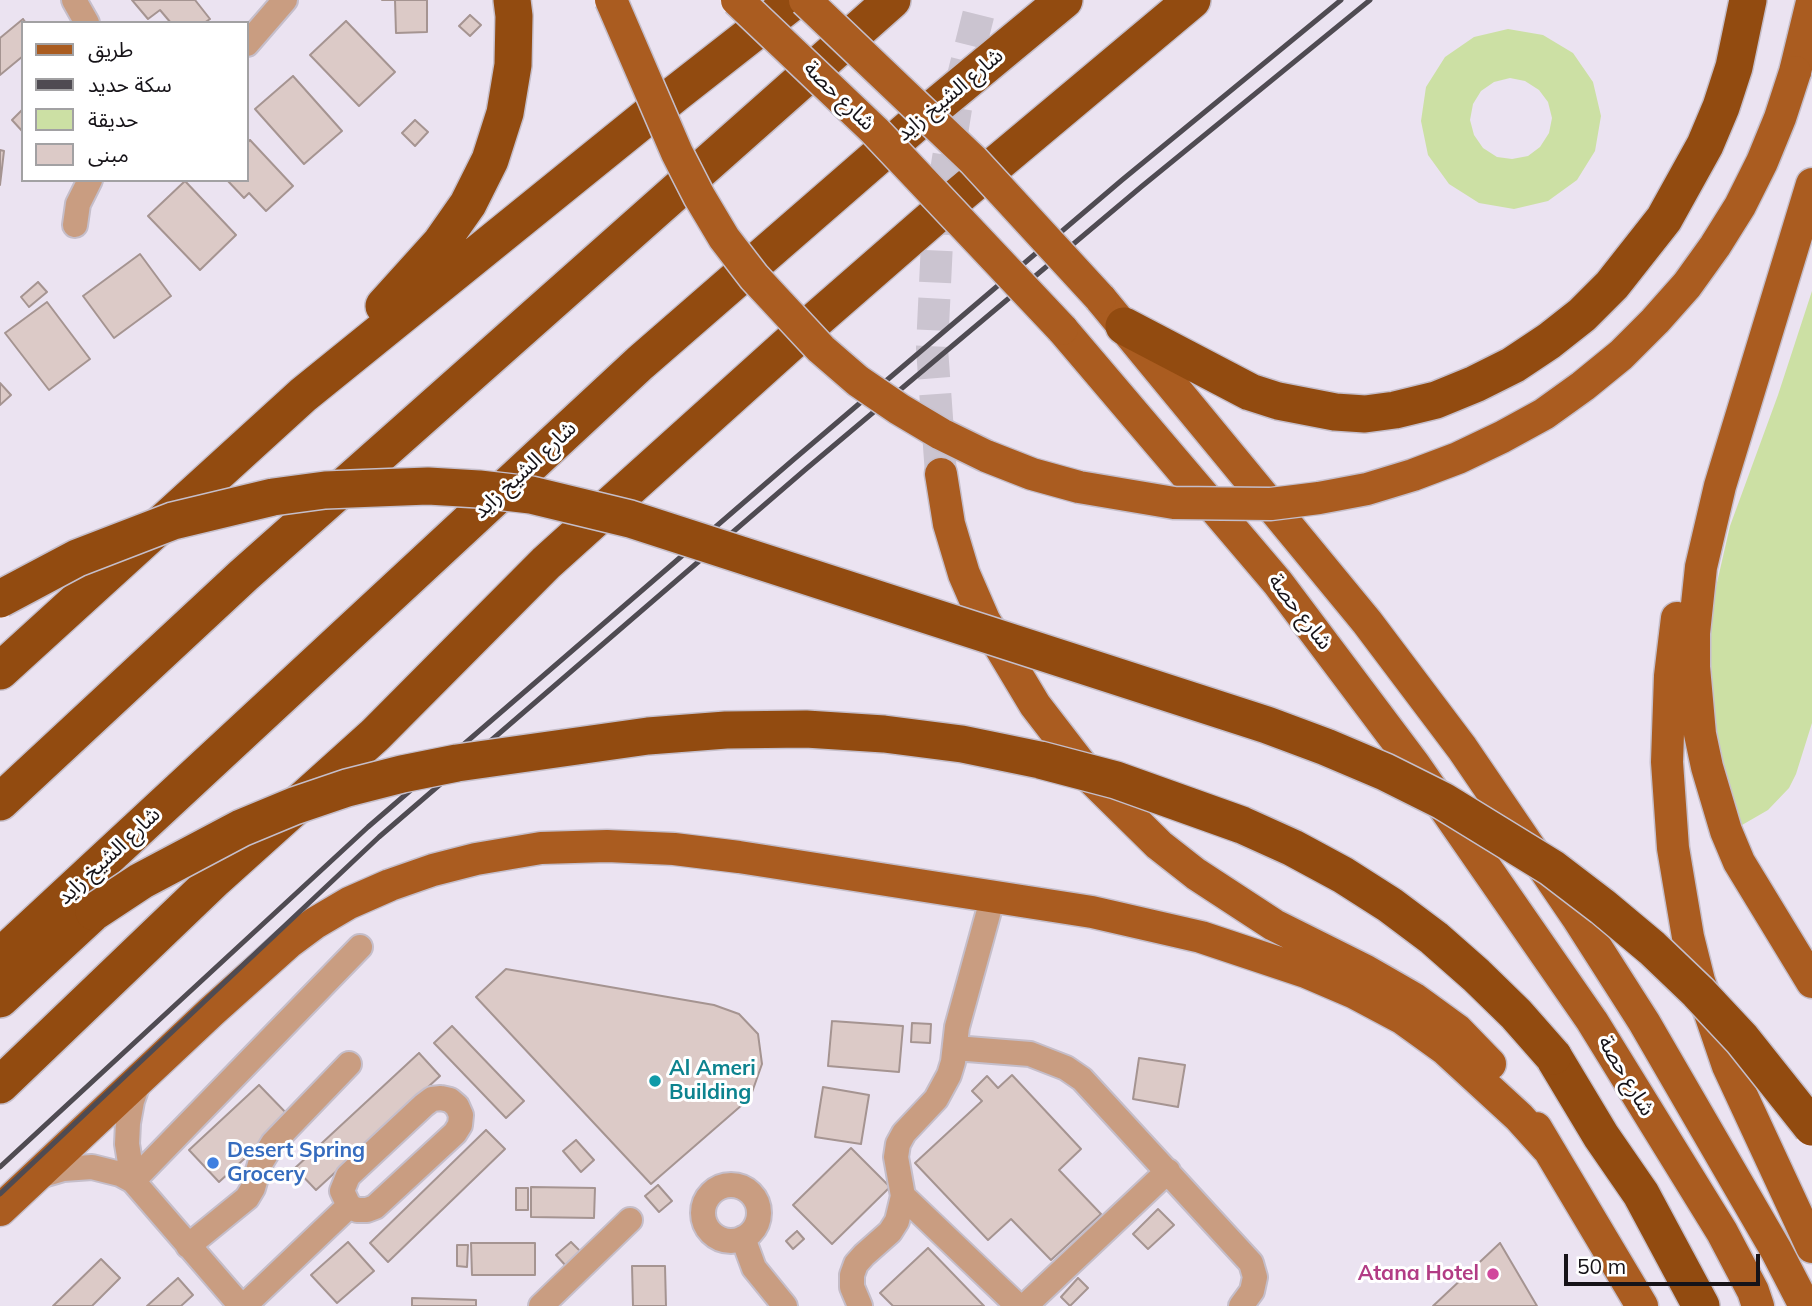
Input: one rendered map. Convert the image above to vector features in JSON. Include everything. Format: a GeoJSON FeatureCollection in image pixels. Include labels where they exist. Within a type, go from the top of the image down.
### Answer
{"type":"FeatureCollection","features":[{"type":"Feature","properties":{"kind":"highway"},"geometry":{"type":"LineString","coordinates":[[303,396],[440,244],[468,204],[490,160],[505,113],[513,65],[512,0]]}},
{"type":"Feature","properties":{"kind":"highway"},"geometry":{"type":"LineString","coordinates":[[0,671],[303,396],[795,0]]}},
{"type":"Feature","properties":{"kind":"highway"},"geometry":{"type":"LineString","coordinates":[[0,802],[244,575],[892,0]]}},
{"type":"Feature","properties":{"kind":"highway","name":"شارع الشيخ زايد"},"geometry":{"type":"LineString","coordinates":[[0,957],[640,363],[924,116],[1064,0]]}},
{"type":"Feature","properties":{"kind":"highway"},"geometry":{"type":"LineString","coordinates":[[0,1085],[215,879],[375,735],[546,563],[828,309],[1192,0]]}},
{"type":"Feature","properties":{"kind":"highway"},"geometry":{"type":"LineString","coordinates":[[1093,84],[1171,35],[1218,0]]}},
{"type":"Feature","properties":{"kind":"highway"},"geometry":{"type":"LineString","coordinates":[[1124,326],[1250,391],[1297,406],[1335,412],[1365,414],[1436,400],[1513,365],[1549,341],[1590,307],[1612,285],[1664,219],[1705,145],[1721,107],[1734,67],[1748,0]]}},
{"type":"Feature","properties":{"kind":"highway"},"geometry":{"type":"LineString","coordinates":[[0,599],[77,558],[173,521],[261,500],[325,490],[428,486],[480,489],[531,495],[629,519],[1266,725],[1338,752],[1443,801],[1552,868],[1652,948],[1742,1039],[1812,1127]]}},
{"type":"Feature","properties":{"kind":"highway"},"geometry":{"type":"LineString","coordinates":[[0,999],[94,912],[171,864],[241,828],[293,806],[347,788],[457,763],[648,736],[726,730],[806,729],[884,734],[962,744],[1040,760],[1116,780],[1242,825],[1343,875],[1434,938],[1496,994],[1552,1056],[1641,1195],[1701,1306]]}},
{"type":"Feature","properties":{"kind":"highway"},"geometry":{"type":"LineString","coordinates":[[0,1074],[40,1046]]}},
{"type":"Feature","properties":{"kind":"main road"},"geometry":{"type":"LineString","coordinates":[[611,0],[677,153],[724,237],[754,277],[821,349],[858,381],[941,434],[1032,474],[1127,497],[1223,505],[1271,504],[1319,498],[1367,489],[1413,475],[1458,458],[1544,414],[1621,355],[1655,321],[1694,275],[1740,205],[1780,118],[1795,72],[1812,2]]}},
{"type":"Feature","properties":{"kind":"main road","name":"شارع حصة"},"geometry":{"type":"LineString","coordinates":[[737,0],[875,131],[1062,329],[1278,583],[1414,764],[1592,1021],[1715,1220],[1753,1291],[1758,1306]]}},
{"type":"Feature","properties":{"kind":"main road","name":"شارع حصة"},"geometry":{"type":"LineString","coordinates":[[805,0],[973,160],[1100,298],[1367,622],[1493,792],[1577,917],[1643,1022],[1776,1250],[1805,1306]]}},
{"type":"Feature","properties":{"kind":"main road"},"geometry":{"type":"LineString","coordinates":[[1812,184],[1720,486],[1701,567],[1695,611],[1693,667],[1700,734],[1716,799],[1739,862],[1812,982]]}},
{"type":"Feature","properties":{"kind":"main road"},"geometry":{"type":"LineString","coordinates":[[941,474],[953,537],[964,574],[985,620],[1035,705],[1092,779],[1159,845],[1234,901],[1413,998],[1457,1030],[1504,1078],[1526,1108],[1547,1148],[1642,1306]]}},
{"type":"Feature","properties":{"kind":"main road"},"geometry":{"type":"LineString","coordinates":[[1720,486],[1689,559],[1675,633],[1667,719],[1673,848],[1688,937],[1712,1024],[1746,1108],[1812,1247]]}},
{"type":"Feature","properties":{"kind":"main road"},"geometry":{"type":"LineString","coordinates":[[0,1210],[222,1002],[288,943],[315,923],[349,903],[433,870],[476,859],[541,848],[607,846],[674,849],[739,857],[1092,912],[1201,937],[1306,972],[1355,993],[1402,1018],[1445,1049],[1519,1117],[1547,1148]]}},
{"type":"Feature","properties":{"kind":"street"},"geometry":{"type":"LineString","coordinates":[[74,0],[86,21]]}},
{"type":"Feature","properties":{"kind":"street"},"geometry":{"type":"LineString","coordinates":[[248,43],[285,0]]}},
{"type":"Feature","properties":{"kind":"street"},"geometry":{"type":"LineString","coordinates":[[75,225],[78,204],[89,182]]}},
{"type":"Feature","properties":{"kind":"street"},"geometry":{"type":"LineString","coordinates":[[860,1306],[852,1287],[852,1275],[856,1264],[890,1232],[897,1221],[903,1196],[896,1157],[898,1144],[904,1133],[936,1099],[953,1062],[957,1027],[993,896]]}},
{"type":"Feature","properties":{"kind":"street"},"geometry":{"type":"LineString","coordinates":[[138,1187],[360,947]]}},
{"type":"Feature","properties":{"kind":"street"},"geometry":{"type":"LineString","coordinates":[[955,1048],[1030,1054],[1066,1068],[1089,1086],[1251,1263],[1255,1277],[1252,1291],[1241,1306]]}},
{"type":"Feature","properties":{"kind":"street"},"geometry":{"type":"LineString","coordinates":[[188,1245],[247,1198],[260,1164],[273,1143],[349,1064]]}},
{"type":"Feature","properties":{"kind":"street"},"geometry":{"type":"LineString","coordinates":[[139,1081],[132,1101],[127,1133],[129,1166],[138,1187],[242,1306],[349,1206]]}},
{"type":"Feature","properties":{"kind":"street"},"geometry":{"type":"LineString","coordinates":[[441,1098],[450,1100],[457,1106],[461,1115],[460,1125],[455,1133],[376,1207],[357,1210],[349,1206],[342,1191],[348,1176],[424,1105],[432,1099],[441,1098]]}},
{"type":"Feature","properties":{"kind":"street"},"geometry":{"type":"LineString","coordinates":[[35,1178],[48,1172],[77,1167],[106,1170],[138,1187]]}},
{"type":"Feature","properties":{"kind":"street"},"geometry":{"type":"LineString","coordinates":[[1025,1306],[1168,1171]]}},
{"type":"Feature","properties":{"kind":"street"},"geometry":{"type":"LineString","coordinates":[[903,1196],[1018,1306]]}},
{"type":"Feature","properties":{"kind":"street"},"geometry":{"type":"LineString","coordinates":[[541,1306],[630,1220]]}},
{"type":"Feature","properties":{"kind":"street"},"geometry":{"type":"LineString","coordinates":[[743,1238],[754,1268],[785,1306]]}},
{"type":"Feature","properties":{"kind":"green space"},"geometry":{"type":"Polygon","coordinates":[[[1508,29],[1543,35],[1573,53],[1593,82],[1601,116],[1595,151],[1577,180],[1548,201],[1514,209],[1479,203],[1449,184],[1428,155],[1421,121],[1426,87],[1445,57],[1474,37],[1508,29]],[[1510,78],[1494,82],[1481,91],[1473,104],[1470,120],[1474,135],[1483,148],[1497,157],[1512,159],[1528,156],[1540,147],[1549,133],[1552,118],[1548,102],[1539,90],[1525,81],[1510,78]]]}},
{"type":"Feature","properties":{"kind":"green space"},"geometry":{"type":"Polygon","coordinates":[[[1812,291],[1812,723],[1789,788],[1768,810],[1742,825],[1720,752],[1713,714],[1710,638],[1713,600],[1730,526],[1778,395],[1812,291]]]}},
{"type":"Feature","properties":{"kind":"building"},"geometry":{"type":"Polygon","coordinates":[[[132,0],[195,0],[210,19],[169,21],[160,10],[148,19],[132,0]]]}},
{"type":"Feature","properties":{"kind":"building"},"geometry":{"type":"Polygon","coordinates":[[[395,0],[427,0],[427,32],[396,33],[395,0]]]}},
{"type":"Feature","properties":{"kind":"building"},"geometry":{"type":"Polygon","coordinates":[[[470,15],[481,25],[470,36],[459,26],[470,15]]]}},
{"type":"Feature","properties":{"kind":"building"},"geometry":{"type":"Polygon","coordinates":[[[23,19],[21,58],[0,75],[0,38],[23,19]]]}},
{"type":"Feature","properties":{"kind":"building"},"geometry":{"type":"Polygon","coordinates":[[[346,21],[395,72],[359,106],[310,55],[346,21]]]}},
{"type":"Feature","properties":{"kind":"building"},"geometry":{"type":"Polygon","coordinates":[[[293,76],[342,131],[304,164],[255,109],[293,76]]]}},
{"type":"Feature","properties":{"kind":"building"},"geometry":{"type":"Polygon","coordinates":[[[21,111],[21,130],[12,120],[21,111]]]}},
{"type":"Feature","properties":{"kind":"building"},"geometry":{"type":"Polygon","coordinates":[[[415,120],[428,132],[415,146],[402,133],[415,120]]]}},
{"type":"Feature","properties":{"kind":"building"},"geometry":{"type":"Polygon","coordinates":[[[250,140],[293,186],[266,211],[249,193],[244,198],[229,182],[248,182],[250,140]]]}},
{"type":"Feature","properties":{"kind":"building"},"geometry":{"type":"Polygon","coordinates":[[[0,150],[4,151],[0,185],[0,150]]]}},
{"type":"Feature","properties":{"kind":"building"},"geometry":{"type":"Polygon","coordinates":[[[186,182],[236,235],[200,270],[148,216],[186,182]]]}},
{"type":"Feature","properties":{"kind":"building"},"geometry":{"type":"Polygon","coordinates":[[[140,254],[171,296],[114,338],[83,296],[140,254]]]}},
{"type":"Feature","properties":{"kind":"building"},"geometry":{"type":"Polygon","coordinates":[[[38,282],[47,292],[29,307],[21,297],[38,282]]]}},
{"type":"Feature","properties":{"kind":"building"},"geometry":{"type":"Polygon","coordinates":[[[47,302],[90,359],[49,390],[5,333],[47,302]]]}},
{"type":"Feature","properties":{"kind":"building"},"geometry":{"type":"Polygon","coordinates":[[[0,383],[11,395],[0,405],[0,383]]]}},
{"type":"Feature","properties":{"kind":"building","name":"Al Ameri Building"},"geometry":{"type":"Polygon","coordinates":[[[506,969],[714,1005],[739,1014],[758,1034],[762,1064],[750,1098],[651,1184],[476,997],[506,969]]]}},
{"type":"Feature","properties":{"kind":"building"},"geometry":{"type":"Polygon","coordinates":[[[832,1021],[903,1026],[899,1072],[828,1066],[832,1021]]]}},
{"type":"Feature","properties":{"kind":"building"},"geometry":{"type":"Polygon","coordinates":[[[912,1023],[931,1024],[930,1043],[911,1042],[912,1023]]]}},
{"type":"Feature","properties":{"kind":"building"},"geometry":{"type":"Polygon","coordinates":[[[452,1026],[524,1101],[506,1118],[434,1043],[452,1026]]]}},
{"type":"Feature","properties":{"kind":"building"},"geometry":{"type":"Polygon","coordinates":[[[419,1053],[440,1076],[316,1190],[295,1168],[419,1053]]]}},
{"type":"Feature","properties":{"kind":"building"},"geometry":{"type":"Polygon","coordinates":[[[1139,1058],[1185,1065],[1178,1107],[1133,1099],[1139,1058]]]}},
{"type":"Feature","properties":{"kind":"building"},"geometry":{"type":"Polygon","coordinates":[[[1012,1075],[1081,1149],[1059,1170],[1101,1214],[1051,1260],[1011,1219],[988,1240],[915,1163],[982,1101],[972,1091],[987,1076],[998,1088],[1012,1075]]]}},
{"type":"Feature","properties":{"kind":"building"},"geometry":{"type":"Polygon","coordinates":[[[259,1085],[290,1117],[219,1182],[189,1150],[259,1085]]]}},
{"type":"Feature","properties":{"kind":"building"},"geometry":{"type":"Polygon","coordinates":[[[823,1087],[869,1095],[861,1144],[815,1137],[823,1087]]]}},
{"type":"Feature","properties":{"kind":"building"},"geometry":{"type":"Polygon","coordinates":[[[486,1130],[505,1149],[388,1262],[370,1243],[486,1130]]]}},
{"type":"Feature","properties":{"kind":"building"},"geometry":{"type":"Polygon","coordinates":[[[576,1140],[594,1160],[581,1172],[563,1151],[576,1140]]]}},
{"type":"Feature","properties":{"kind":"building"},"geometry":{"type":"Polygon","coordinates":[[[851,1148],[890,1187],[832,1244],[793,1205],[851,1148]]]}},
{"type":"Feature","properties":{"kind":"building"},"geometry":{"type":"Polygon","coordinates":[[[658,1185],[672,1201],[659,1212],[645,1196],[658,1185]]]}},
{"type":"Feature","properties":{"kind":"building"},"geometry":{"type":"Polygon","coordinates":[[[531,1187],[595,1188],[594,1218],[531,1217],[531,1187]]]}},
{"type":"Feature","properties":{"kind":"building"},"geometry":{"type":"Polygon","coordinates":[[[516,1188],[528,1188],[528,1210],[516,1210],[516,1188]]]}},
{"type":"Feature","properties":{"kind":"building"},"geometry":{"type":"Polygon","coordinates":[[[1158,1209],[1174,1225],[1148,1249],[1133,1234],[1158,1209]]]}},
{"type":"Feature","properties":{"kind":"building"},"geometry":{"type":"Polygon","coordinates":[[[797,1231],[804,1239],[793,1249],[786,1241],[797,1231]]]}},
{"type":"Feature","properties":{"kind":"building"},"geometry":{"type":"Polygon","coordinates":[[[348,1242],[374,1271],[337,1303],[311,1275],[348,1242]]]}},
{"type":"Feature","properties":{"kind":"building"},"geometry":{"type":"Polygon","coordinates":[[[571,1242],[581,1252],[566,1266],[556,1255],[571,1242]]]}},
{"type":"Feature","properties":{"kind":"building"},"geometry":{"type":"Polygon","coordinates":[[[471,1243],[535,1243],[535,1275],[472,1275],[471,1243]]]}},
{"type":"Feature","properties":{"kind":"building","name":"Atana Hotel"},"geometry":{"type":"Polygon","coordinates":[[[1500,1243],[1537,1306],[1433,1306],[1500,1243]]]}},
{"type":"Feature","properties":{"kind":"building"},"geometry":{"type":"Polygon","coordinates":[[[457,1245],[468,1245],[467,1267],[457,1266],[457,1245]]]}},
{"type":"Feature","properties":{"kind":"building"},"geometry":{"type":"Polygon","coordinates":[[[928,1248],[984,1306],[893,1306],[880,1293],[928,1248]]]}},
{"type":"Feature","properties":{"kind":"building"},"geometry":{"type":"Polygon","coordinates":[[[101,1259],[120,1278],[92,1306],[53,1306],[101,1259]]]}},
{"type":"Feature","properties":{"kind":"building"},"geometry":{"type":"Polygon","coordinates":[[[632,1266],[665,1266],[666,1306],[633,1306],[632,1266]]]}},
{"type":"Feature","properties":{"kind":"building"},"geometry":{"type":"Polygon","coordinates":[[[178,1278],[193,1295],[181,1306],[147,1306],[178,1278]]]}},
{"type":"Feature","properties":{"kind":"building"},"geometry":{"type":"Polygon","coordinates":[[[1078,1278],[1088,1288],[1070,1306],[1061,1297],[1078,1278]]]}},
{"type":"Feature","properties":{"kind":"building"},"geometry":{"type":"Polygon","coordinates":[[[412,1298],[476,1300],[476,1306],[412,1306],[412,1298]]]}},
{"type":"Feature","properties":{"kind":"tunnel"},"geometry":{"type":"LineString","coordinates":[[941,474],[932,348],[938,221],[958,96],[982,0]]}},
{"type":"Feature","properties":{"kind":"railway"},"geometry":{"type":"LineString","coordinates":[[0,1167],[368,827],[1122,180],[1341,0]]}},
{"type":"Feature","properties":{"kind":"railway"},"geometry":{"type":"LineString","coordinates":[[0,1194],[379,837],[806,469],[1141,187],[1370,0]]}},
{"type":"Feature","properties":{"kind":"place","name":"Al Ameri Building"},"geometry":{"type":"Point","coordinates":[655,1081]}},
{"type":"Feature","properties":{"kind":"place","name":"Desert Spring Grocery"},"geometry":{"type":"Point","coordinates":[213,1163]}},
{"type":"Feature","properties":{"kind":"place","name":"Atana Hotel"},"geometry":{"type":"Point","coordinates":[1493,1274]}}]}
